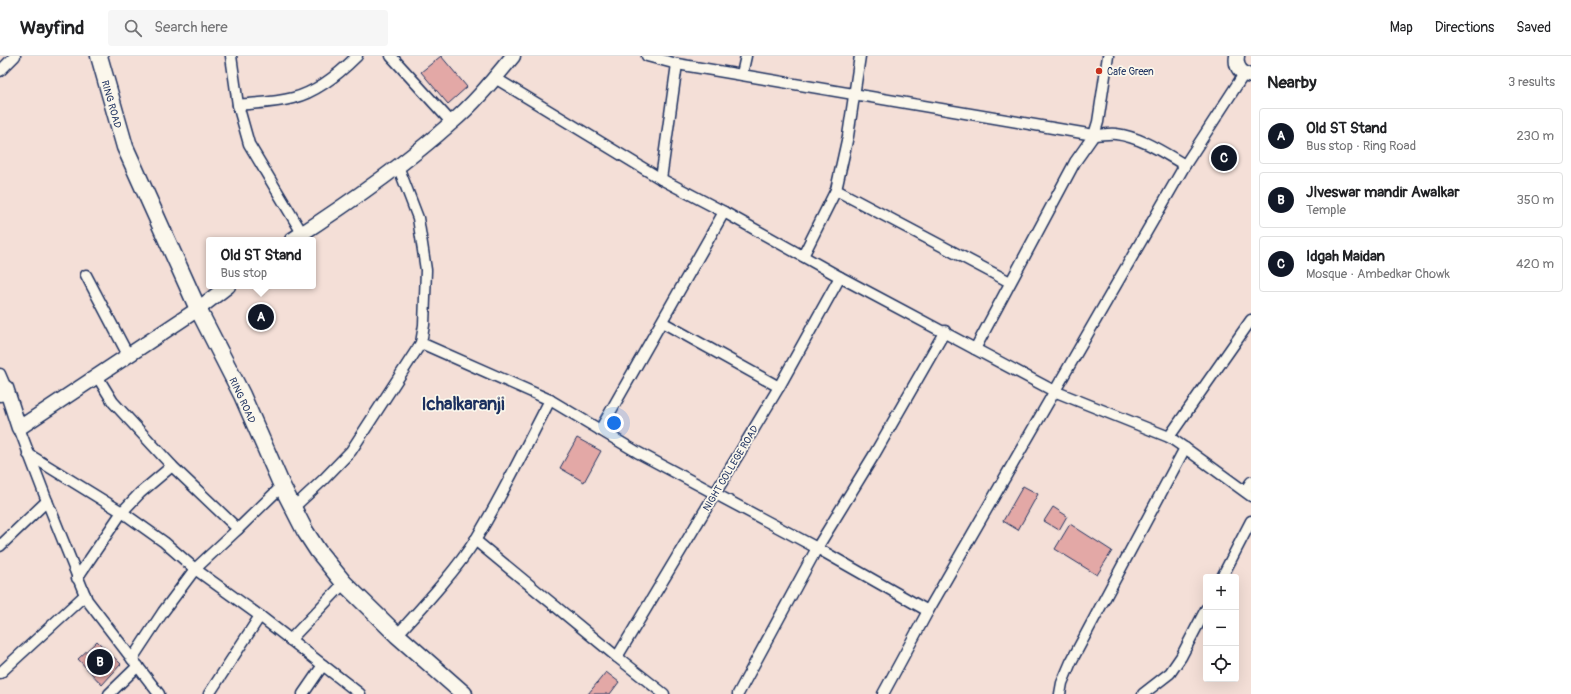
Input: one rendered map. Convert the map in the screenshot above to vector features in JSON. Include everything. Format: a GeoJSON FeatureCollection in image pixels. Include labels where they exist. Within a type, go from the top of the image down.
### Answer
{"type":"FeatureCollection","features":[{"type":"Feature","properties":{"kind":"main road","name":"RING ROAD"},"geometry":{"type":"LineString","coordinates":[[99,56],[125,147],[198,309],[242,395],[282,486],[305,531],[318,551],[344,583],[397,635],[464,694]]}},
{"type":"Feature","properties":{"kind":"street"},"geometry":{"type":"LineString","coordinates":[[0,71],[15,56]]}},
{"type":"Feature","properties":{"kind":"street"},"geometry":{"type":"LineString","coordinates":[[231,56],[238,105],[249,144],[297,237],[398,166],[452,123],[495,78],[513,56]]}},
{"type":"Feature","properties":{"kind":"street"},"geometry":{"type":"LineString","coordinates":[[238,105],[294,98],[313,90],[335,76],[357,56]]}},
{"type":"Feature","properties":{"kind":"street"},"geometry":{"type":"LineString","coordinates":[[391,56],[452,123]]}},
{"type":"Feature","properties":{"kind":"street"},"geometry":{"type":"LineString","coordinates":[[647,56],[677,64],[1094,135],[1114,134],[1126,136],[1141,141],[1185,165]]}},
{"type":"Feature","properties":{"kind":"street"},"geometry":{"type":"LineString","coordinates":[[742,74],[746,56]]}},
{"type":"Feature","properties":{"kind":"street"},"geometry":{"type":"LineString","coordinates":[[803,256],[836,190],[848,136],[860,56]]}},
{"type":"Feature","properties":{"kind":"street"},"geometry":{"type":"LineString","coordinates":[[975,349],[1075,162],[1094,135],[1098,122],[1108,56]]}},
{"type":"Feature","properties":{"kind":"street"},"geometry":{"type":"LineString","coordinates":[[883,694],[928,611],[1185,165],[1248,75],[1238,68],[1233,57]]}},
{"type":"Feature","properties":{"kind":"street"},"geometry":{"type":"LineString","coordinates":[[661,179],[677,64]]}},
{"type":"Feature","properties":{"kind":"street"},"geometry":{"type":"LineString","coordinates":[[495,78],[661,179],[724,212],[840,277],[1054,391],[1169,437],[1248,493],[1251,482]]}},
{"type":"Feature","properties":{"kind":"street"},"geometry":{"type":"LineString","coordinates":[[293,508],[351,452],[421,343],[424,324],[426,270],[418,218],[398,166]]}},
{"type":"Feature","properties":{"kind":"street"},"geometry":{"type":"LineString","coordinates":[[836,190],[1010,282]]}},
{"type":"Feature","properties":{"kind":"street"},"geometry":{"type":"LineString","coordinates":[[600,430],[724,212]]}},
{"type":"Feature","properties":{"kind":"street"},"geometry":{"type":"LineString","coordinates":[[86,275],[128,356]]}},
{"type":"Feature","properties":{"kind":"street","name":"NIGHT COLLEGE ROAD"},"geometry":{"type":"LineString","coordinates":[[617,657],[779,387],[840,277]]}},
{"type":"Feature","properties":{"kind":"street"},"geometry":{"type":"LineString","coordinates":[[19,428],[198,309],[224,289]]}},
{"type":"Feature","properties":{"kind":"street"},"geometry":{"type":"LineString","coordinates":[[1169,437],[1251,320]]}},
{"type":"Feature","properties":{"kind":"street"},"geometry":{"type":"LineString","coordinates":[[662,322],[779,387]]}},
{"type":"Feature","properties":{"kind":"street"},"geometry":{"type":"LineString","coordinates":[[738,694],[817,548],[874,455],[945,332]]}},
{"type":"Feature","properties":{"kind":"street"},"geometry":{"type":"LineString","coordinates":[[421,343],[550,400],[637,452],[817,548],[928,611]]}},
{"type":"Feature","properties":{"kind":"street"},"geometry":{"type":"LineString","coordinates":[[0,374],[3,391],[87,600],[159,694]]}},
{"type":"Feature","properties":{"kind":"street"},"geometry":{"type":"LineString","coordinates":[[97,376],[113,402],[172,466],[238,528]]}},
{"type":"Feature","properties":{"kind":"street"},"geometry":{"type":"LineString","coordinates":[[397,635],[446,579],[475,540],[508,482],[550,400]]}},
{"type":"Feature","properties":{"kind":"street"},"geometry":{"type":"LineString","coordinates":[[1060,694],[1062,683],[1071,662],[1185,448]]}},
{"type":"Feature","properties":{"kind":"street"},"geometry":{"type":"LineString","coordinates":[[28,454],[122,512],[164,542],[195,569],[260,616],[360,694]]}},
{"type":"Feature","properties":{"kind":"street"},"geometry":{"type":"LineString","coordinates":[[77,578],[122,512],[140,493],[172,466]]}},
{"type":"Feature","properties":{"kind":"street"},"geometry":{"type":"LineString","coordinates":[[109,694],[135,662],[163,612],[195,569],[282,486]]}},
{"type":"Feature","properties":{"kind":"street"},"geometry":{"type":"LineString","coordinates":[[0,546],[47,501]]}},
{"type":"Feature","properties":{"kind":"street"},"geometry":{"type":"LineString","coordinates":[[1224,574],[1251,522]]}},
{"type":"Feature","properties":{"kind":"street"},"geometry":{"type":"LineString","coordinates":[[475,540],[664,694]]}},
{"type":"Feature","properties":{"kind":"street"},"geometry":{"type":"LineString","coordinates":[[290,640],[344,583]]}},
{"type":"Feature","properties":{"kind":"street"},"geometry":{"type":"LineString","coordinates":[[0,673],[85,595]]}},
{"type":"Feature","properties":{"kind":"street"},"geometry":{"type":"LineString","coordinates":[[1143,694],[1170,673],[1181,657],[1205,610]]}},
{"type":"Feature","properties":{"kind":"street"},"geometry":{"type":"LineString","coordinates":[[209,694],[260,616]]}},
{"type":"Feature","properties":{"kind":"street"},"geometry":{"type":"LineString","coordinates":[[302,694],[323,665]]}},
{"type":"Feature","properties":{"kind":"building"},"geometry":{"type":"Polygon","coordinates":[[[441,56],[467,87],[448,104],[421,72],[441,56]]]}},
{"type":"Feature","properties":{"kind":"building"},"geometry":{"type":"Polygon","coordinates":[[[577,438],[601,451],[584,482],[560,468],[577,438]]]}},
{"type":"Feature","properties":{"kind":"building"},"geometry":{"type":"Polygon","coordinates":[[[1023,486],[1038,494],[1018,530],[1003,521],[1023,486]]]}},
{"type":"Feature","properties":{"kind":"building"},"geometry":{"type":"Polygon","coordinates":[[[1053,507],[1067,516],[1059,530],[1044,521],[1053,507]]]}},
{"type":"Feature","properties":{"kind":"building"},"geometry":{"type":"Polygon","coordinates":[[[1070,524],[1112,551],[1097,575],[1055,549],[1070,524]]]}},
{"type":"Feature","properties":{"kind":"building"},"geometry":{"type":"Polygon","coordinates":[[[97,641],[121,664],[102,685],[78,659],[97,641]]]}},
{"type":"Feature","properties":{"kind":"building"},"geometry":{"type":"Polygon","coordinates":[[[606,672],[619,682],[610,694],[588,694],[606,672]]]}},
{"type":"Feature","properties":{"kind":"place","name":"Cafe Green"},"geometry":{"type":"Point","coordinates":[1099,71]}},
{"type":"Feature","properties":{"kind":"place","name":"Idgah Maidan"},"geometry":{"type":"Point","coordinates":[1224,158]}},
{"type":"Feature","properties":{"kind":"place","name":"Old ST Stand"},"geometry":{"type":"Point","coordinates":[261,317]}},
{"type":"Feature","properties":{"kind":"place","name":"JIveswar mandir Awalkar"},"geometry":{"type":"Point","coordinates":[100,662]}},
{"type":"Feature","properties":{"kind":"district","name":"Ichalkaranji"},"geometry":{"type":"Point","coordinates":[463,404]}}]}
